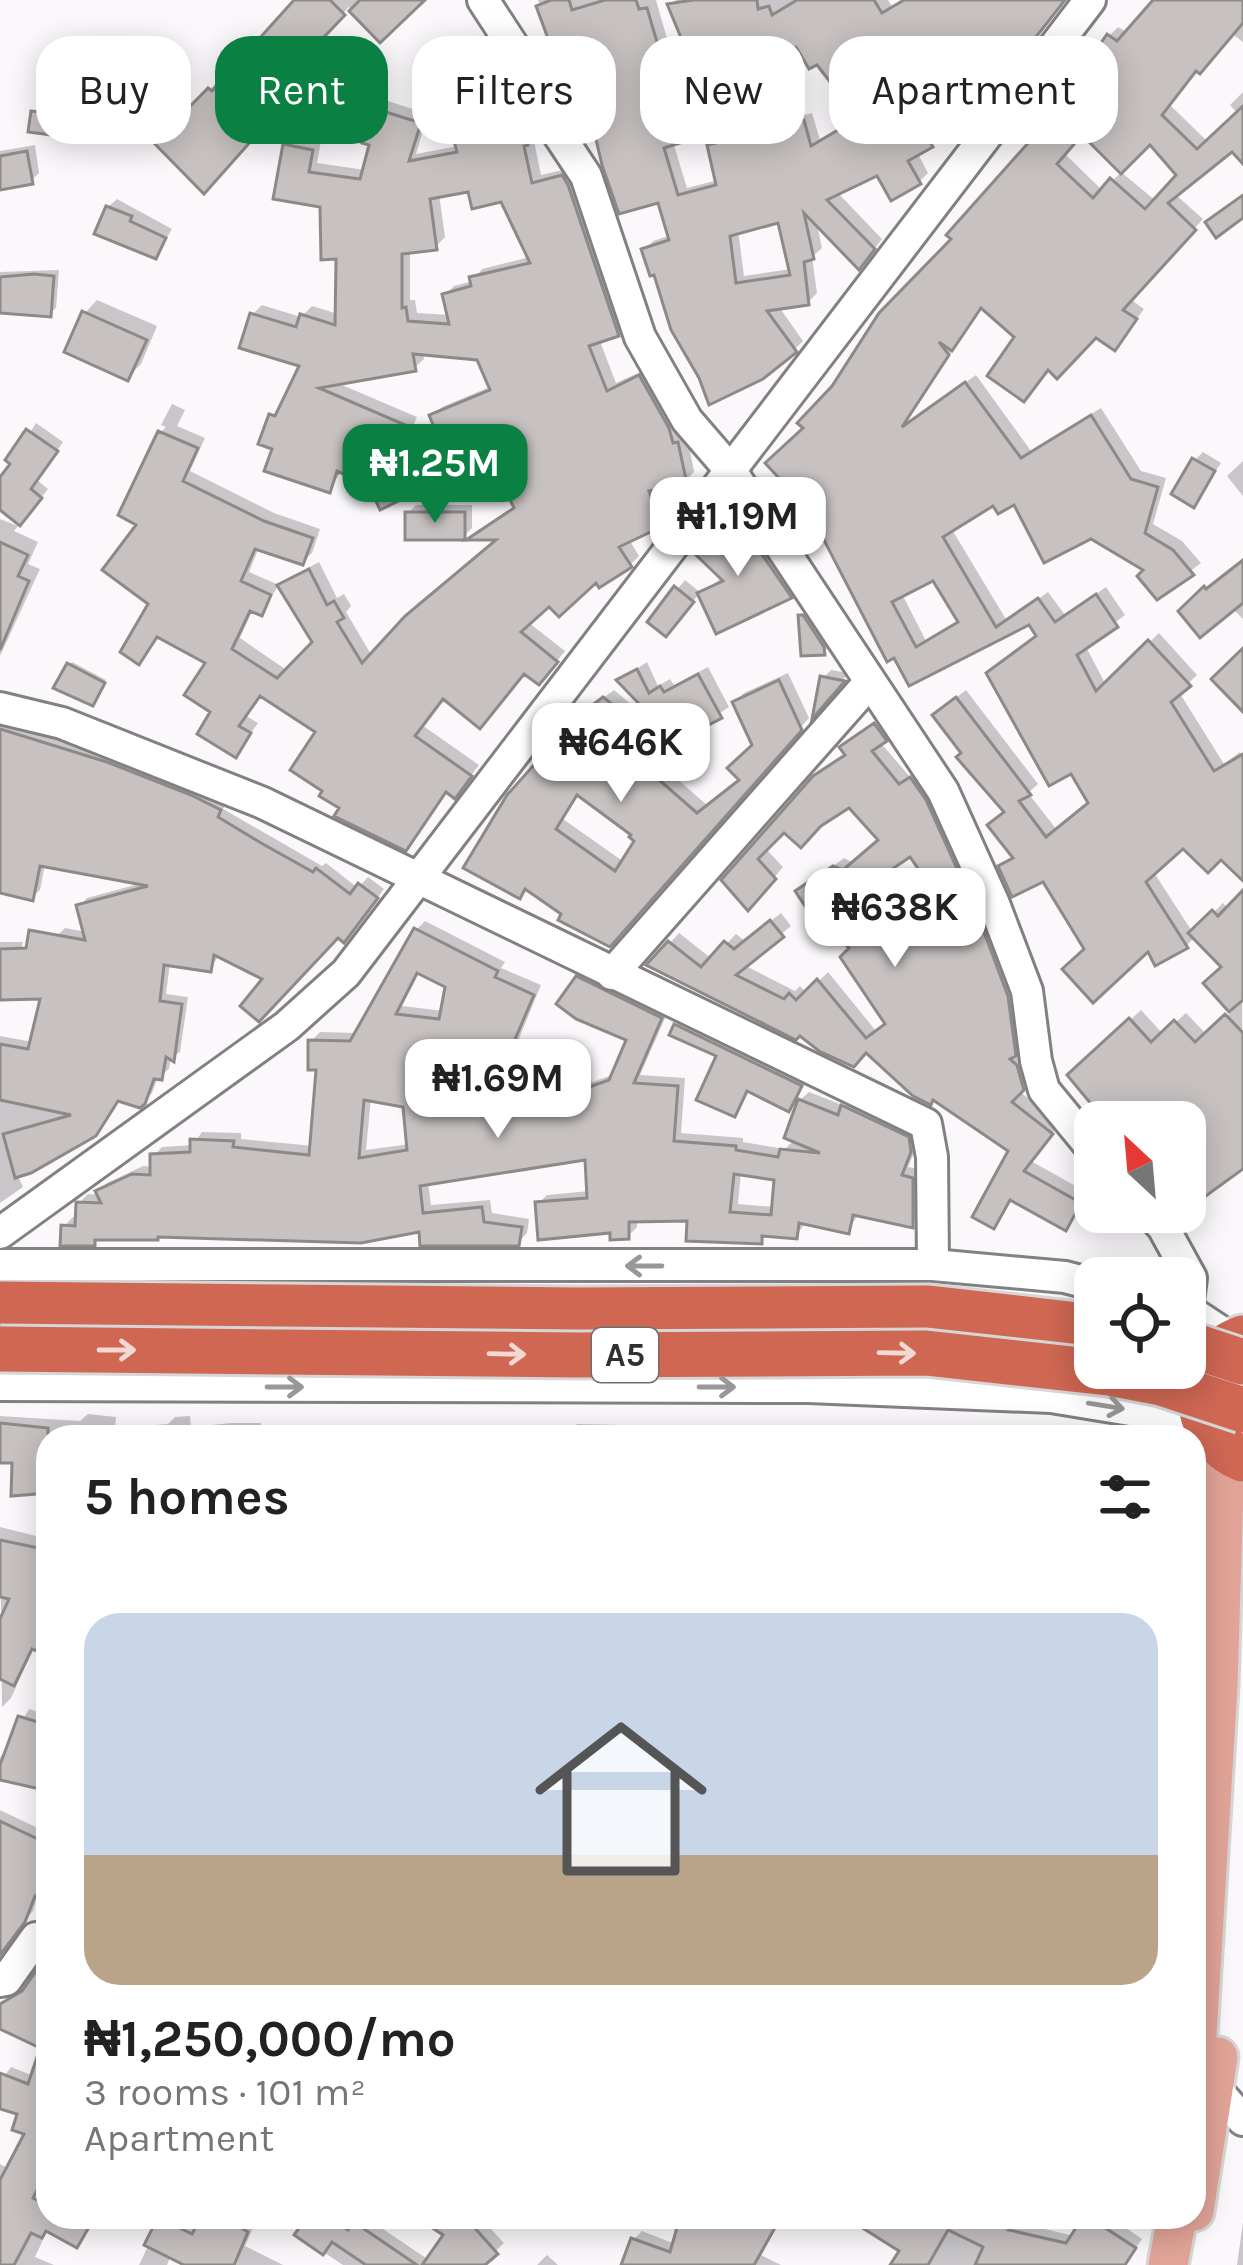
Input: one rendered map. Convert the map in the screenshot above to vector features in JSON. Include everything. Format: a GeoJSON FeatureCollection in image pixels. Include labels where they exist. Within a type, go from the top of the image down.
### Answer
{"type":"FeatureCollection","features":[{"type":"Feature","properties":{"kind":"highway","name":"A5"},"geometry":{"type":"LineString","coordinates":[[0,1304],[929,1308],[1074,1325]]}},
{"type":"Feature","properties":{"kind":"highway"},"geometry":{"type":"LineString","coordinates":[[1206,1330],[1240,1347]]}},
{"type":"Feature","properties":{"kind":"highway"},"geometry":{"type":"LineString","coordinates":[[1227,1435],[1199,1390],[1218,1354],[1240,1347]]}},
{"type":"Feature","properties":{"kind":"highway","name":"A5"},"geometry":{"type":"LineString","coordinates":[[0,1349],[926,1353],[1161,1383],[1227,1435]]}},
{"type":"Feature","properties":{"kind":"main road"},"geometry":{"type":"LineString","coordinates":[[1206,1824],[1227,1435]]}},
{"type":"Feature","properties":{"kind":"main road"},"geometry":{"type":"LineString","coordinates":[[1206,2126],[1243,1617]]}},
{"type":"Feature","properties":{"kind":"main road"},"geometry":{"type":"LineString","coordinates":[[1206,2022],[1213,2075]]}},
{"type":"Feature","properties":{"kind":"main road"},"geometry":{"type":"LineString","coordinates":[[1168,2265],[1175,2229]]}},
{"type":"Feature","properties":{"kind":"main road"},"geometry":{"type":"LineString","coordinates":[[1185,2265],[1191,2229]]}},
{"type":"Feature","properties":{"kind":"street"},"geometry":{"type":"LineString","coordinates":[[483,0],[586,176],[640,337],[687,420],[731,471],[943,791],[1028,991],[1044,1090],[1074,1126]]}},
{"type":"Feature","properties":{"kind":"street"},"geometry":{"type":"LineString","coordinates":[[0,1233],[308,1009],[346,973],[1090,0]]}},
{"type":"Feature","properties":{"kind":"street"},"geometry":{"type":"LineString","coordinates":[[612,974],[869,683]]}},
{"type":"Feature","properties":{"kind":"street"},"geometry":{"type":"LineString","coordinates":[[0,708],[62,723],[263,803],[926,1124],[932,1157],[932,1265]]}},
{"type":"Feature","properties":{"kind":"street"},"geometry":{"type":"LineString","coordinates":[[0,1265],[932,1265],[1074,1279]]}},
{"type":"Feature","properties":{"kind":"street"},"geometry":{"type":"LineString","coordinates":[[0,1385],[808,1387],[1052,1397],[1195,1425]]}},
{"type":"Feature","properties":{"kind":"street"},"geometry":{"type":"LineString","coordinates":[[0,1982],[36,1938]]}},
{"type":"Feature","properties":{"kind":"street"},"geometry":{"type":"LineString","coordinates":[[1213,2075],[1243,2120]]}},
{"type":"Feature","properties":{"kind":"building"},"geometry":{"type":"Polygon","coordinates":[[[294,0],[330,0],[345,15],[325,36],[262,36],[294,0]]]}},
{"type":"Feature","properties":{"kind":"building"},"geometry":{"type":"Polygon","coordinates":[[[360,0],[425,0],[387,36],[373,36],[349,11],[360,0]]]}},
{"type":"Feature","properties":{"kind":"building"},"geometry":{"type":"Polygon","coordinates":[[[551,0],[569,0],[572,10],[605,0],[636,0],[639,9],[647,8],[655,36],[640,36],[640,144],[677,144],[664,148],[678,195],[716,185],[707,145],[805,144],[805,124],[811,146],[829,135],[829,144],[931,144],[908,161],[921,184],[891,201],[877,176],[827,200],[875,249],[859,270],[804,213],[814,259],[804,262],[809,305],[767,311],[797,352],[763,379],[709,405],[671,330],[641,249],[669,240],[658,203],[619,214],[602,165],[597,144],[616,144],[616,36],[547,36],[536,6],[551,0]],[[778,223],[730,236],[736,283],[790,275],[778,223]]]}},
{"type":"Feature","properties":{"kind":"building"},"geometry":{"type":"Polygon","coordinates":[[[757,0],[758,9],[769,6],[772,15],[797,0],[874,0],[882,13],[904,0],[1065,0],[1037,36],[829,36],[829,81],[817,65],[809,69],[805,62],[805,36],[680,36],[667,4],[757,0]]]}},
{"type":"Feature","properties":{"kind":"building"},"geometry":{"type":"Polygon","coordinates":[[[1153,0],[1243,0],[1243,23],[1162,115],[1197,149],[1243,106],[1243,164],[1232,152],[1168,203],[1196,230],[1123,310],[1137,319],[1115,351],[1096,338],[1057,379],[1048,370],[1024,402],[987,376],[1014,337],[981,308],[952,351],[939,342],[949,355],[902,427],[965,382],[1021,458],[1091,415],[1131,479],[1158,487],[1145,533],[1173,550],[1194,575],[1157,600],[1137,576],[1143,570],[1091,539],[1044,563],[1014,505],[998,514],[993,506],[943,537],[996,627],[1038,598],[1055,622],[1096,594],[1118,627],[1077,655],[1096,691],[1148,640],[1191,686],[1171,702],[1214,771],[1243,754],[1243,881],[1221,860],[1208,873],[1183,849],[1146,882],[1188,948],[1155,966],[1148,952],[1093,1003],[1062,969],[1084,949],[1043,882],[1012,897],[998,866],[1013,858],[987,825],[1004,812],[956,757],[961,753],[932,715],[956,697],[1031,795],[1019,801],[1046,837],[1088,803],[1071,774],[1049,786],[986,673],[1036,636],[1029,625],[909,686],[894,658],[887,662],[808,509],[765,463],[803,428],[797,423],[832,386],[879,313],[951,239],[946,235],[1027,144],[1074,144],[1057,164],[1093,198],[1110,178],[1145,209],[1176,175],[1150,145],[1121,174],[1091,144],[1118,144],[1118,40],[1153,0]],[[933,581],[892,602],[916,647],[958,622],[933,581]]]}},
{"type":"Feature","properties":{"kind":"building"},"geometry":{"type":"Polygon","coordinates":[[[208,88],[215,88],[215,144],[248,144],[204,194],[155,144],[191,144],[191,105],[208,88]]]}},
{"type":"Feature","properties":{"kind":"building"},"geometry":{"type":"Polygon","coordinates":[[[31,111],[36,111],[36,133],[28,132],[31,111]]]}},
{"type":"Feature","properties":{"kind":"building"},"geometry":{"type":"Polygon","coordinates":[[[388,113],[412,120],[414,144],[409,161],[457,152],[455,144],[528,144],[524,146],[532,183],[562,175],[619,336],[589,346],[607,391],[639,375],[673,443],[678,442],[687,484],[649,491],[663,526],[619,547],[632,567],[599,588],[596,583],[559,617],[549,607],[521,632],[558,662],[539,685],[524,674],[480,729],[443,699],[415,736],[472,776],[455,799],[446,792],[406,851],[334,816],[339,808],[290,770],[315,732],[260,696],[239,726],[251,733],[236,758],[197,734],[210,712],[184,695],[205,663],[157,637],[139,665],[120,652],[148,604],[102,570],[136,525],[118,515],[158,431],[198,448],[183,481],[264,521],[313,538],[303,565],[255,549],[241,581],[271,595],[262,616],[250,611],[232,649],[277,678],[312,642],[277,585],[309,569],[327,605],[334,601],[344,618],[337,622],[362,663],[405,616],[496,540],[466,540],[514,508],[489,457],[380,510],[370,488],[445,454],[429,415],[490,390],[477,360],[413,354],[416,371],[319,388],[410,427],[396,457],[365,444],[349,477],[337,471],[330,493],[264,471],[272,449],[258,444],[269,414],[275,416],[299,366],[239,348],[250,313],[296,327],[300,314],[335,325],[336,259],[321,260],[320,207],[273,199],[283,144],[313,150],[309,172],[360,179],[369,145],[366,144],[388,144],[388,113]],[[468,192],[430,199],[437,250],[402,254],[402,308],[406,307],[408,321],[449,324],[442,294],[471,286],[469,277],[530,263],[501,202],[472,209],[468,192]]]}},
{"type":"Feature","properties":{"kind":"building"},"geometry":{"type":"Polygon","coordinates":[[[27,151],[33,184],[0,190],[0,156],[27,151]]]}},
{"type":"Feature","properties":{"kind":"building"},"geometry":{"type":"Polygon","coordinates":[[[1243,195],[1243,218],[1216,238],[1205,222],[1243,195]]]}},
{"type":"Feature","properties":{"kind":"building"},"geometry":{"type":"Polygon","coordinates":[[[106,206],[166,238],[156,259],[94,234],[106,206]]]}},
{"type":"Feature","properties":{"kind":"building"},"geometry":{"type":"Polygon","coordinates":[[[54,276],[51,317],[0,313],[0,277],[54,276]]]}},
{"type":"Feature","properties":{"kind":"building"},"geometry":{"type":"Polygon","coordinates":[[[82,311],[147,340],[128,381],[64,352],[82,311]]]}},
{"type":"Feature","properties":{"kind":"building"},"geometry":{"type":"Polygon","coordinates":[[[26,429],[58,451],[31,489],[42,498],[20,526],[0,510],[0,477],[10,464],[5,460],[26,429]]]}},
{"type":"Feature","properties":{"kind":"building"},"geometry":{"type":"Polygon","coordinates":[[[1192,458],[1215,471],[1194,508],[1171,494],[1192,458]]]}},
{"type":"Feature","properties":{"kind":"building"},"geometry":{"type":"Polygon","coordinates":[[[405,512],[465,512],[465,540],[405,540],[405,512]]]}},
{"type":"Feature","properties":{"kind":"building"},"geometry":{"type":"Polygon","coordinates":[[[735,515],[792,598],[716,634],[697,593],[723,581],[696,555],[735,515]]]}},
{"type":"Feature","properties":{"kind":"building"},"geometry":{"type":"Polygon","coordinates":[[[0,542],[28,555],[18,576],[29,581],[0,650],[0,542]]]}},
{"type":"Feature","properties":{"kind":"building"},"geometry":{"type":"Polygon","coordinates":[[[1243,560],[1243,603],[1200,638],[1178,611],[1204,586],[1206,589],[1243,560]]]}},
{"type":"Feature","properties":{"kind":"building"},"geometry":{"type":"Polygon","coordinates":[[[674,586],[694,602],[666,637],[647,622],[674,586]]]}},
{"type":"Feature","properties":{"kind":"building"},"geometry":{"type":"Polygon","coordinates":[[[798,615],[803,615],[825,655],[801,656],[798,615]]]}},
{"type":"Feature","properties":{"kind":"building"},"geometry":{"type":"Polygon","coordinates":[[[1243,648],[1243,712],[1211,679],[1243,648]]]}},
{"type":"Feature","properties":{"kind":"building"},"geometry":{"type":"Polygon","coordinates":[[[67,663],[105,683],[93,706],[53,688],[67,663]]]}},
{"type":"Feature","properties":{"kind":"building"},"geometry":{"type":"Polygon","coordinates":[[[637,669],[649,693],[660,686],[664,692],[698,674],[722,718],[689,735],[695,745],[650,772],[697,813],[739,780],[727,768],[752,745],[732,702],[779,680],[802,730],[610,947],[558,920],[561,914],[525,889],[520,899],[463,868],[507,795],[578,716],[603,697],[634,722],[645,710],[616,680],[637,669]],[[577,795],[556,829],[615,871],[634,841],[577,795]]]}},
{"type":"Feature","properties":{"kind":"building"},"geometry":{"type":"Polygon","coordinates":[[[820,676],[845,681],[812,719],[820,676]]]}},
{"type":"Feature","properties":{"kind":"building"},"geometry":{"type":"Polygon","coordinates":[[[874,723],[887,741],[872,751],[899,784],[910,777],[926,800],[1008,996],[1016,1056],[1010,1059],[1017,1065],[1024,1090],[1012,1102],[1053,1134],[1024,1171],[1074,1199],[1074,1216],[1066,1231],[1010,1200],[994,1229],[972,1217],[1008,1151],[933,1100],[931,1105],[913,1096],[866,1053],[854,1067],[800,1036],[796,1040],[646,965],[668,941],[701,967],[724,941],[734,949],[770,920],[784,937],[736,975],[784,999],[789,993],[796,1000],[817,979],[866,1038],[885,1024],[840,957],[849,948],[842,941],[919,870],[910,857],[815,921],[795,891],[833,866],[843,870],[878,840],[849,808],[821,826],[801,848],[784,833],[758,859],[776,879],[748,911],[721,880],[813,776],[845,755],[839,747],[874,723]]]}},
{"type":"Feature","properties":{"kind":"building"},"geometry":{"type":"Polygon","coordinates":[[[0,729],[107,762],[191,795],[221,810],[218,817],[313,872],[316,868],[350,894],[358,883],[378,898],[344,943],[338,938],[259,1022],[240,1006],[262,979],[214,955],[211,972],[164,965],[160,1001],[182,1004],[174,1062],[166,1057],[162,1080],[154,1079],[140,1108],[118,1101],[96,1136],[15,1178],[3,1134],[71,1115],[0,1100],[0,1044],[28,1049],[40,999],[0,1000],[0,949],[26,948],[29,930],[85,940],[76,905],[148,886],[40,866],[33,901],[0,893],[0,729]]]}},
{"type":"Feature","properties":{"kind":"building"},"geometry":{"type":"Polygon","coordinates":[[[1243,890],[1243,1000],[1229,1012],[1203,983],[1221,967],[1188,933],[1212,910],[1218,916],[1243,890]]]}},
{"type":"Feature","properties":{"kind":"building"},"geometry":{"type":"Polygon","coordinates":[[[414,928],[534,995],[504,1065],[463,1050],[454,1097],[581,1090],[609,1080],[626,1040],[576,1019],[556,1004],[576,976],[662,1018],[634,1083],[678,1086],[674,1141],[736,1146],[736,1150],[778,1157],[780,1149],[820,1153],[784,1138],[798,1099],[838,1115],[841,1105],[909,1137],[911,1152],[902,1175],[913,1178],[913,1228],[853,1215],[849,1234],[799,1223],[797,1239],[762,1236],[762,1244],[686,1241],[687,1221],[629,1222],[629,1239],[610,1240],[610,1233],[538,1240],[535,1202],[587,1198],[585,1160],[420,1186],[423,1213],[482,1207],[484,1222],[522,1227],[519,1246],[420,1246],[419,1232],[361,1243],[158,1237],[60,1246],[61,1225],[75,1226],[76,1202],[101,1203],[95,1191],[132,1174],[150,1175],[150,1154],[190,1152],[190,1139],[234,1141],[233,1147],[309,1155],[316,1070],[308,1070],[308,1040],[350,1041],[414,928]],[[417,973],[396,1014],[439,1019],[445,987],[417,973]],[[364,1100],[359,1158],[407,1150],[403,1107],[364,1100]],[[734,1174],[730,1212],[771,1215],[774,1180],[734,1174]]]}},
{"type":"Feature","properties":{"kind":"building"},"geometry":{"type":"Polygon","coordinates":[[[1225,1014],[1243,1033],[1243,1169],[1206,1196],[1206,1101],[1089,1101],[1067,1075],[1129,1018],[1151,1042],[1174,1020],[1195,1042],[1225,1014]]]}},
{"type":"Feature","properties":{"kind":"building"},"geometry":{"type":"Polygon","coordinates":[[[674,1024],[802,1086],[789,1112],[747,1091],[735,1117],[696,1100],[716,1056],[669,1035],[674,1024]]]}},
{"type":"Feature","properties":{"kind":"building"},"geometry":{"type":"Polygon","coordinates":[[[0,1423],[36,1427],[36,1494],[11,1496],[12,1463],[0,1463],[0,1423]]]}},
{"type":"Feature","properties":{"kind":"building"},"geometry":{"type":"Polygon","coordinates":[[[0,1540],[36,1548],[36,1651],[32,1649],[14,1686],[0,1679],[0,1619],[9,1599],[0,1597],[0,1540]]]}},
{"type":"Feature","properties":{"kind":"building"},"geometry":{"type":"Polygon","coordinates":[[[18,1716],[36,1721],[36,1788],[0,1780],[0,1765],[18,1716]]]}},
{"type":"Feature","properties":{"kind":"building"},"geometry":{"type":"Polygon","coordinates":[[[0,1821],[36,1838],[36,1897],[25,1922],[0,1955],[0,1821]]]}},
{"type":"Feature","properties":{"kind":"building"},"geometry":{"type":"Polygon","coordinates":[[[36,1971],[36,2046],[0,2029],[0,2004],[22,1991],[36,1971]]]}},
{"type":"Feature","properties":{"kind":"building"},"geometry":{"type":"Polygon","coordinates":[[[36,2060],[36,2229],[88,2229],[77,2248],[46,2231],[42,2238],[31,2233],[14,2265],[0,2265],[0,2180],[24,2134],[12,2130],[17,2114],[0,2109],[0,2073],[28,2084],[36,2060]]]}},
{"type":"Feature","properties":{"kind":"building"},"geometry":{"type":"Polygon","coordinates":[[[152,2229],[182,2229],[192,2234],[195,2229],[248,2232],[234,2265],[184,2265],[144,2245],[152,2229]]]}},
{"type":"Feature","properties":{"kind":"building"},"geometry":{"type":"Polygon","coordinates":[[[298,2229],[364,2229],[417,2265],[366,2265],[332,2242],[323,2255],[294,2235],[298,2229]]]}},
{"type":"Feature","properties":{"kind":"building"},"geometry":{"type":"Polygon","coordinates":[[[434,2229],[476,2229],[498,2254],[485,2265],[422,2265],[443,2235],[434,2229]]]}},
{"type":"Feature","properties":{"kind":"building"},"geometry":{"type":"Polygon","coordinates":[[[677,2229],[774,2229],[754,2265],[621,2265],[631,2238],[670,2252],[677,2229]]]}},
{"type":"Feature","properties":{"kind":"building"},"geometry":{"type":"Polygon","coordinates":[[[864,2229],[1010,2229],[1066,2243],[1075,2229],[1107,2229],[1136,2248],[1125,2265],[975,2265],[983,2247],[948,2230],[928,2265],[890,2265],[899,2251],[864,2229]]]}}]}
